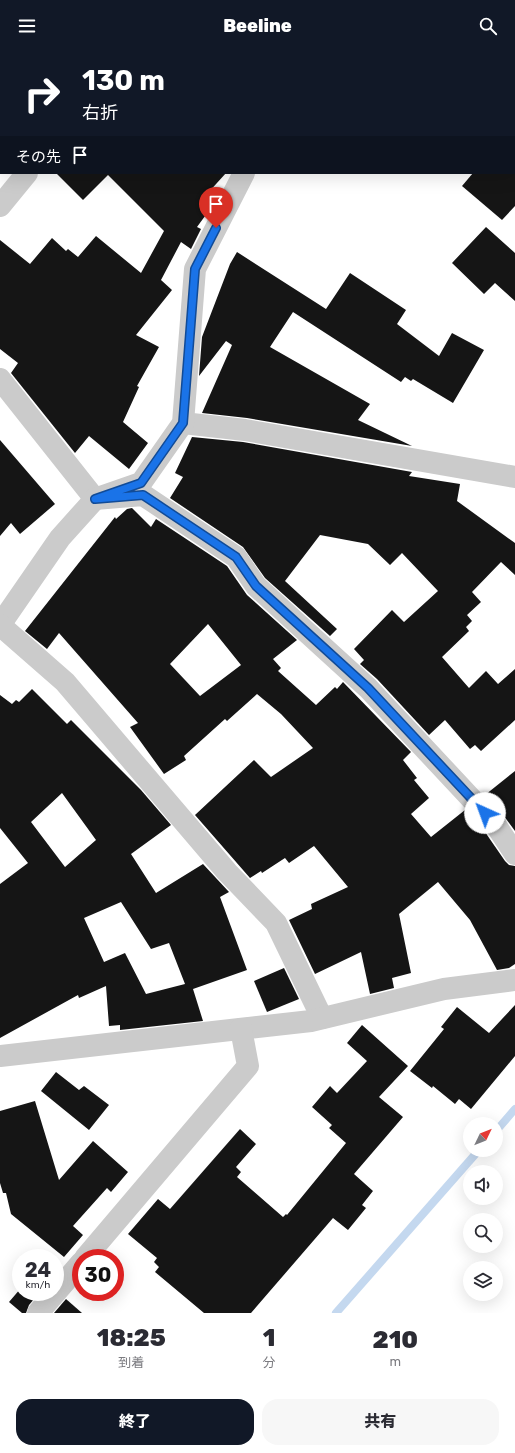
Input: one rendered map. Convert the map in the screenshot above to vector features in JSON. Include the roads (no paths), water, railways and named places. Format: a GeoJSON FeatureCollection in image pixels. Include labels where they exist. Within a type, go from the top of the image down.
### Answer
{"type":"FeatureCollection","features":[{"type":"Feature","properties":{"kind":"street"},"geometry":{"type":"LineString","coordinates":[[0,206],[26,174]]}},
{"type":"Feature","properties":{"kind":"street"},"geometry":{"type":"LineString","coordinates":[[243,174],[195,269],[183,423],[141,483],[95,499],[60,538],[0,625],[65,682],[227,872],[276,923],[322,1018]]}},
{"type":"Feature","properties":{"kind":"street"},"geometry":{"type":"LineString","coordinates":[[0,379],[95,499]]}},
{"type":"Feature","properties":{"kind":"street"},"geometry":{"type":"LineString","coordinates":[[183,423],[245,430],[515,477]]}},
{"type":"Feature","properties":{"kind":"street"},"geometry":{"type":"LineString","coordinates":[[95,499],[143,495],[236,557],[256,586],[368,688],[495,824],[515,854]]}},
{"type":"Feature","properties":{"kind":"street"},"geometry":{"type":"LineString","coordinates":[[0,1056],[311,1021],[444,989],[515,980]]}},
{"type":"Feature","properties":{"kind":"street"},"geometry":{"type":"LineString","coordinates":[[93,1249],[248,1066],[240,1029]]}},
{"type":"Feature","properties":{"kind":"street"},"geometry":{"type":"LineString","coordinates":[[38,1313],[72,1273]]}},
{"type":"Feature","properties":{"kind":"waterway"},"geometry":{"type":"LineString","coordinates":[[503,1123],[515,1109]]}},
{"type":"Feature","properties":{"kind":"waterway"},"geometry":{"type":"LineString","coordinates":[[336,1313],[473,1157]]}}]}
